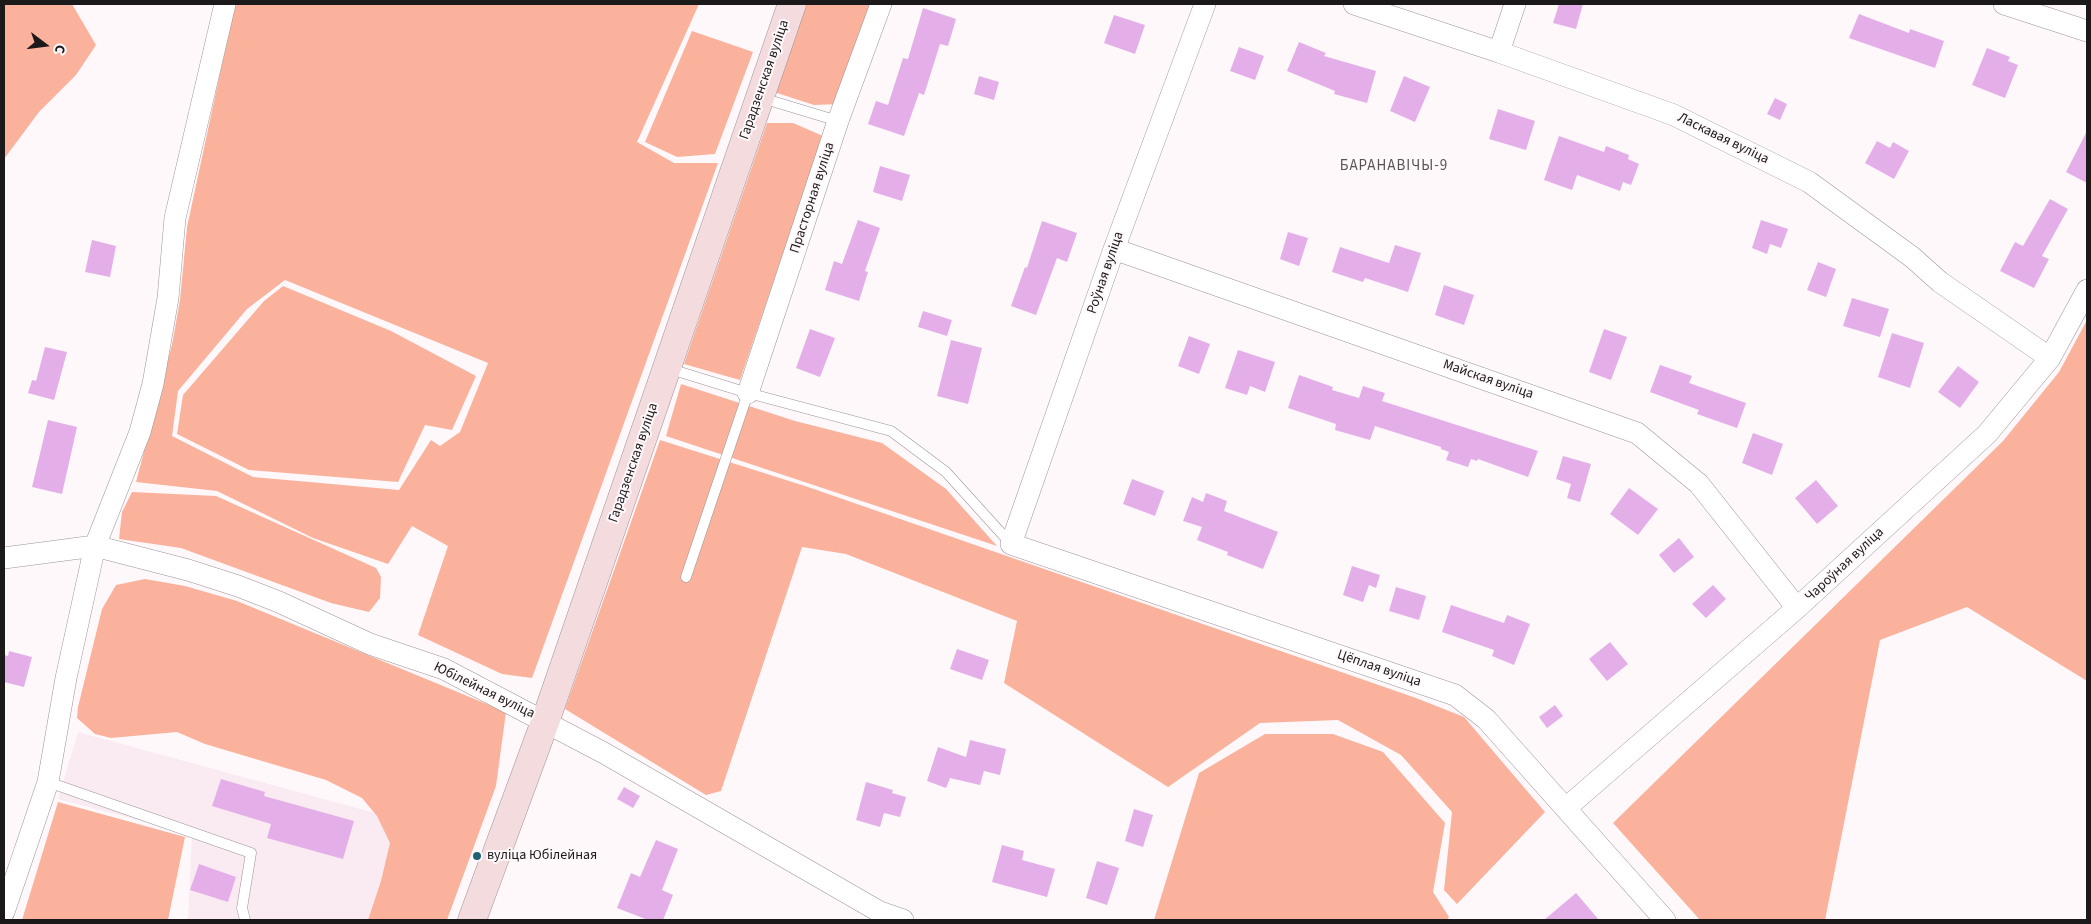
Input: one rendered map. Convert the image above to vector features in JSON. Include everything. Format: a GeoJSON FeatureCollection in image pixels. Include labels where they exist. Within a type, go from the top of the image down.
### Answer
{"type":"FeatureCollection","features":[{"type":"Feature","properties":{"kind":"main road","name":"Гарадзенская вуліца"},"geometry":{"type":"LineString","coordinates":[[472,920],[545,722],[758,97],[792,4]]}},
{"type":"Feature","properties":{"kind":"street"},"geometry":{"type":"LineString","coordinates":[[4,912],[48,782],[66,678],[96,546],[140,432],[153,384],[168,298],[175,218],[225,4]]}},
{"type":"Feature","properties":{"kind":"street","name":"Прасторная вуліца"},"geometry":{"type":"LineString","coordinates":[[748,393],[838,121],[881,4]]}},
{"type":"Feature","properties":{"kind":"street","name":"Роўная вуліца"},"geometry":{"type":"LineString","coordinates":[[1011,544],[1114,249],[1205,4]]}},
{"type":"Feature","properties":{"kind":"street","name":"Ласкавая вуліца"},"geometry":{"type":"LineString","coordinates":[[1354,4],[1499,52],[1674,115],[1809,182],[1912,257],[1940,282],[2050,358]]}},
{"type":"Feature","properties":{"kind":"street"},"geometry":{"type":"LineString","coordinates":[[1499,52],[1515,4]]}},
{"type":"Feature","properties":{"kind":"street"},"geometry":{"type":"LineString","coordinates":[[2004,4],[2087,31]]}},
{"type":"Feature","properties":{"kind":"street","name":"Майская вуліца"},"geometry":{"type":"LineString","coordinates":[[1114,249],[1637,432],[1699,484],[1797,608]]}},
{"type":"Feature","properties":{"kind":"street","name":"Чароўная вуліца"},"geometry":{"type":"LineString","coordinates":[[1566,808],[1797,608],[1987,434],[2050,358],[2087,290]]}},
{"type":"Feature","properties":{"kind":"street","name":"Цёплая вуліца"},"geometry":{"type":"LineString","coordinates":[[1011,544],[1455,695],[1486,719],[1665,920]]}},
{"type":"Feature","properties":{"kind":"street","name":"Юбілейная вуліца"},"geometry":{"type":"LineString","coordinates":[[4,558],[96,546],[188,570],[279,602],[370,644],[444,669],[613,758],[880,912],[903,920]]}},
{"type":"Feature","properties":{"kind":"lane"},"geometry":{"type":"LineString","coordinates":[[758,97],[838,121]]}},
{"type":"Feature","properties":{"kind":"lane"},"geometry":{"type":"LineString","coordinates":[[666,368],[748,393],[891,431],[946,472],[1011,544]]}},
{"type":"Feature","properties":{"kind":"lane"},"geometry":{"type":"LineString","coordinates":[[686,577],[748,393]]}},
{"type":"Feature","properties":{"kind":"lane"},"geometry":{"type":"LineString","coordinates":[[48,782],[250,853],[242,908],[245,920]]}},
{"type":"Feature","properties":{"kind":"shaded area"},"geometry":{"type":"Polygon","coordinates":[[[4,4],[72,4],[96,45],[76,75],[39,112],[4,159],[4,4]]]}},
{"type":"Feature","properties":{"kind":"shaded area"},"geometry":{"type":"Polygon","coordinates":[[[235,4],[699,4],[637,142],[674,163],[718,163],[532,678],[502,674],[418,635],[448,546],[412,526],[388,564],[313,538],[217,491],[136,482],[172,345],[180,300],[187,227],[235,4]],[[285,280],[247,309],[178,391],[172,436],[253,477],[399,490],[431,440],[440,446],[460,432],[488,363],[285,280]]]}},
{"type":"Feature","properties":{"kind":"shaded area"},"geometry":{"type":"Polygon","coordinates":[[[804,4],[874,4],[839,104],[814,105],[771,91],[804,4]]]}},
{"type":"Feature","properties":{"kind":"shaded area"},"geometry":{"type":"Polygon","coordinates":[[[692,31],[753,52],[715,154],[677,157],[645,142],[692,31]]]}},
{"type":"Feature","properties":{"kind":"shaded area"},"geometry":{"type":"Polygon","coordinates":[[[767,123],[793,123],[823,136],[740,380],[684,364],[767,123]]]}},
{"type":"Feature","properties":{"kind":"shaded area"},"geometry":{"type":"Polygon","coordinates":[[[283,286],[391,331],[476,376],[452,430],[425,425],[398,482],[249,470],[177,434],[183,395],[264,301],[283,286]]]}},
{"type":"Feature","properties":{"kind":"shaded area"},"geometry":{"type":"Polygon","coordinates":[[[2087,320],[2087,681],[1967,607],[1880,640],[1825,920],[1700,920],[1613,823],[2003,441],[2059,372],[2087,320]]]}},
{"type":"Feature","properties":{"kind":"shaded area"},"geometry":{"type":"Polygon","coordinates":[[[681,384],[795,421],[882,443],[946,489],[997,546],[666,436],[681,384]]]}},
{"type":"Feature","properties":{"kind":"shaded area"},"geometry":{"type":"Polygon","coordinates":[[[660,440],[808,487],[1416,698],[1464,717],[1545,812],[1457,904],[1444,890],[1452,812],[1401,755],[1338,720],[1260,723],[1168,787],[1004,683],[1017,621],[846,554],[802,547],[721,791],[706,795],[565,709],[660,440]]]}},
{"type":"Feature","properties":{"kind":"shaded area"},"geometry":{"type":"Polygon","coordinates":[[[132,492],[216,496],[376,568],[381,577],[380,598],[369,612],[331,603],[181,548],[119,539],[122,512],[132,492]]]}},
{"type":"Feature","properties":{"kind":"shaded area"},"geometry":{"type":"Polygon","coordinates":[[[145,579],[185,586],[237,601],[506,712],[496,786],[447,920],[368,920],[381,881],[390,843],[377,816],[362,798],[326,780],[205,744],[177,732],[111,738],[95,734],[77,718],[102,609],[116,585],[145,579]]]}},
{"type":"Feature","properties":{"kind":"shaded area"},"geometry":{"type":"Polygon","coordinates":[[[78,732],[408,822],[372,920],[188,920],[192,834],[58,799],[78,732]]]}},
{"type":"Feature","properties":{"kind":"shaded area"},"geometry":{"type":"Polygon","coordinates":[[[1265,734],[1333,734],[1383,752],[1445,823],[1433,892],[1449,917],[1447,920],[1154,920],[1199,773],[1265,734]]]}},
{"type":"Feature","properties":{"kind":"shaded area"},"geometry":{"type":"Polygon","coordinates":[[[58,802],[185,837],[168,920],[22,920],[58,802]]]}},
{"type":"Feature","properties":{"kind":"building"},"geometry":{"type":"Polygon","coordinates":[[[1559,4],[1583,4],[1576,29],[1553,23],[1559,4]]]}},
{"type":"Feature","properties":{"kind":"building"},"geometry":{"type":"Polygon","coordinates":[[[923,8],[956,19],[948,46],[940,44],[924,95],[919,93],[904,136],[868,124],[876,101],[888,105],[903,58],[908,59],[923,8]]]}},
{"type":"Feature","properties":{"kind":"building"},"geometry":{"type":"Polygon","coordinates":[[[1859,14],[1909,33],[1910,29],[1944,41],[1935,68],[1849,38],[1859,14]]]}},
{"type":"Feature","properties":{"kind":"building"},"geometry":{"type":"Polygon","coordinates":[[[1114,15],[1145,25],[1135,54],[1104,43],[1114,15]]]}},
{"type":"Feature","properties":{"kind":"building"},"geometry":{"type":"Polygon","coordinates":[[[1299,42],[1326,53],[1324,56],[1376,71],[1367,103],[1334,94],[1335,91],[1287,71],[1299,42]]]}},
{"type":"Feature","properties":{"kind":"building"},"geometry":{"type":"Polygon","coordinates":[[[1239,47],[1264,56],[1255,80],[1230,71],[1239,47]]]}},
{"type":"Feature","properties":{"kind":"building"},"geometry":{"type":"Polygon","coordinates":[[[1987,48],[2010,57],[2008,61],[2018,65],[2005,98],[1972,85],[1987,48]]]}},
{"type":"Feature","properties":{"kind":"building"},"geometry":{"type":"Polygon","coordinates":[[[979,76],[999,82],[994,100],[974,94],[979,76]]]}},
{"type":"Feature","properties":{"kind":"building"},"geometry":{"type":"Polygon","coordinates":[[[1404,76],[1430,87],[1415,122],[1390,111],[1404,76]]]}},
{"type":"Feature","properties":{"kind":"building"},"geometry":{"type":"Polygon","coordinates":[[[1775,98],[1787,104],[1780,120],[1767,114],[1775,98]]]}},
{"type":"Feature","properties":{"kind":"building"},"geometry":{"type":"Polygon","coordinates":[[[1498,109],[1535,121],[1526,150],[1489,139],[1498,109]]]}},
{"type":"Feature","properties":{"kind":"building"},"geometry":{"type":"Polygon","coordinates":[[[2087,131],[2087,183],[2066,172],[2087,131]]]}},
{"type":"Feature","properties":{"kind":"building"},"geometry":{"type":"Polygon","coordinates":[[[1559,136],[1604,152],[1606,146],[1629,155],[1628,159],[1639,164],[1631,185],[1623,182],[1620,191],[1577,175],[1572,190],[1544,180],[1559,136]]]}},
{"type":"Feature","properties":{"kind":"building"},"geometry":{"type":"Polygon","coordinates":[[[1877,141],[1890,148],[1893,142],[1909,151],[1894,179],[1865,163],[1877,141]]]}},
{"type":"Feature","properties":{"kind":"building"},"geometry":{"type":"Polygon","coordinates":[[[880,166],[910,175],[902,201],[873,192],[880,166]]]}},
{"type":"Feature","properties":{"kind":"building"},"geometry":{"type":"Polygon","coordinates":[[[2050,199],[2068,209],[2042,256],[2049,259],[2034,288],[2000,271],[2015,242],[2023,246],[2050,199]]]}},
{"type":"Feature","properties":{"kind":"building"},"geometry":{"type":"Polygon","coordinates":[[[858,220],[880,228],[865,271],[868,272],[859,301],[825,290],[834,261],[842,264],[858,220]]]}},
{"type":"Feature","properties":{"kind":"building"},"geometry":{"type":"Polygon","coordinates":[[[1761,220],[1788,229],[1781,248],[1770,244],[1767,254],[1752,248],[1761,220]]]}},
{"type":"Feature","properties":{"kind":"building"},"geometry":{"type":"Polygon","coordinates":[[[1042,221],[1077,233],[1067,262],[1057,258],[1036,315],[1011,306],[1025,267],[1027,268],[1042,221]]]}},
{"type":"Feature","properties":{"kind":"building"},"geometry":{"type":"Polygon","coordinates":[[[1288,232],[1308,238],[1299,266],[1280,259],[1288,232]]]}},
{"type":"Feature","properties":{"kind":"building"},"geometry":{"type":"Polygon","coordinates":[[[92,240],[116,246],[110,277],[85,272],[92,240]]]}},
{"type":"Feature","properties":{"kind":"building"},"geometry":{"type":"Polygon","coordinates":[[[1395,245],[1421,253],[1408,292],[1365,278],[1363,282],[1332,272],[1340,247],[1389,263],[1395,245]]]}},
{"type":"Feature","properties":{"kind":"building"},"geometry":{"type":"Polygon","coordinates":[[[1818,262],[1836,269],[1826,297],[1807,290],[1818,262]]]}},
{"type":"Feature","properties":{"kind":"building"},"geometry":{"type":"Polygon","coordinates":[[[1444,285],[1474,295],[1464,325],[1435,315],[1444,285]]]}},
{"type":"Feature","properties":{"kind":"building"},"geometry":{"type":"Polygon","coordinates":[[[1852,298],[1889,309],[1880,337],[1843,326],[1852,298]]]}},
{"type":"Feature","properties":{"kind":"building"},"geometry":{"type":"Polygon","coordinates":[[[923,311],[952,320],[947,336],[918,327],[923,311]]]}},
{"type":"Feature","properties":{"kind":"building"},"geometry":{"type":"Polygon","coordinates":[[[810,329],[835,338],[820,377],[796,368],[810,329]]]}},
{"type":"Feature","properties":{"kind":"building"},"geometry":{"type":"Polygon","coordinates":[[[1604,329],[1627,337],[1611,380],[1589,372],[1604,329]]]}},
{"type":"Feature","properties":{"kind":"building"},"geometry":{"type":"Polygon","coordinates":[[[1892,333],[1924,343],[1910,388],[1878,377],[1892,333]]]}},
{"type":"Feature","properties":{"kind":"building"},"geometry":{"type":"Polygon","coordinates":[[[1189,336],[1210,344],[1199,374],[1178,366],[1189,336]]]}},
{"type":"Feature","properties":{"kind":"building"},"geometry":{"type":"Polygon","coordinates":[[[951,340],[982,348],[968,404],[937,396],[951,340]]]}},
{"type":"Feature","properties":{"kind":"building"},"geometry":{"type":"Polygon","coordinates":[[[45,347],[67,352],[54,400],[28,393],[32,380],[36,381],[45,347]]]}},
{"type":"Feature","properties":{"kind":"building"},"geometry":{"type":"Polygon","coordinates":[[[1238,350],[1275,362],[1265,392],[1250,386],[1247,395],[1225,388],[1238,350]]]}},
{"type":"Feature","properties":{"kind":"building"},"geometry":{"type":"Polygon","coordinates":[[[1660,365],[1692,376],[1689,383],[1746,403],[1737,428],[1697,414],[1699,410],[1650,392],[1660,365]]]}},
{"type":"Feature","properties":{"kind":"building"},"geometry":{"type":"Polygon","coordinates":[[[1958,366],[1979,382],[1960,408],[1938,392],[1958,366]]]}},
{"type":"Feature","properties":{"kind":"building"},"geometry":{"type":"Polygon","coordinates":[[[1299,375],[1333,387],[1332,390],[1359,398],[1363,386],[1385,393],[1382,401],[1538,451],[1528,477],[1478,459],[1477,461],[1471,459],[1468,467],[1446,460],[1449,452],[1441,449],[1441,447],[1375,426],[1370,440],[1335,430],[1336,424],[1288,408],[1299,375]]]}},
{"type":"Feature","properties":{"kind":"building"},"geometry":{"type":"Polygon","coordinates":[[[48,420],[77,427],[62,494],[32,487],[48,420]]]}},
{"type":"Feature","properties":{"kind":"building"},"geometry":{"type":"Polygon","coordinates":[[[1753,433],[1783,444],[1772,475],[1742,463],[1753,433]]]}},
{"type":"Feature","properties":{"kind":"building"},"geometry":{"type":"Polygon","coordinates":[[[1563,456],[1591,464],[1580,502],[1567,498],[1571,484],[1556,479],[1563,456]]]}},
{"type":"Feature","properties":{"kind":"building"},"geometry":{"type":"Polygon","coordinates":[[[1132,479],[1164,491],[1155,516],[1123,504],[1132,479]]]}},
{"type":"Feature","properties":{"kind":"building"},"geometry":{"type":"Polygon","coordinates":[[[1816,480],[1838,506],[1817,524],[1795,498],[1816,480]]]}},
{"type":"Feature","properties":{"kind":"building"},"geometry":{"type":"Polygon","coordinates":[[[1629,488],[1658,509],[1638,535],[1610,514],[1629,488]]]}},
{"type":"Feature","properties":{"kind":"building"},"geometry":{"type":"Polygon","coordinates":[[[1206,493],[1227,501],[1224,511],[1278,532],[1263,569],[1227,555],[1228,552],[1197,540],[1202,527],[1183,521],[1192,497],[1203,502],[1206,493]]]}},
{"type":"Feature","properties":{"kind":"building"},"geometry":{"type":"Polygon","coordinates":[[[1679,538],[1694,557],[1674,573],[1659,555],[1679,538]]]}},
{"type":"Feature","properties":{"kind":"building"},"geometry":{"type":"Polygon","coordinates":[[[1352,566],[1380,575],[1376,588],[1369,585],[1363,602],[1343,595],[1352,566]]]}},
{"type":"Feature","properties":{"kind":"building"},"geometry":{"type":"Polygon","coordinates":[[[1713,585],[1726,599],[1706,618],[1692,604],[1713,585]]]}},
{"type":"Feature","properties":{"kind":"building"},"geometry":{"type":"Polygon","coordinates":[[[1396,587],[1426,596],[1419,620],[1389,611],[1396,587]]]}},
{"type":"Feature","properties":{"kind":"building"},"geometry":{"type":"Polygon","coordinates":[[[1451,605],[1504,623],[1507,615],[1530,624],[1514,665],[1492,656],[1494,650],[1442,632],[1451,605]]]}},
{"type":"Feature","properties":{"kind":"building"},"geometry":{"type":"Polygon","coordinates":[[[1610,642],[1628,664],[1607,681],[1589,659],[1610,642]]]}},
{"type":"Feature","properties":{"kind":"building"},"geometry":{"type":"Polygon","coordinates":[[[957,649],[989,660],[982,680],[950,669],[957,649]]]}},
{"type":"Feature","properties":{"kind":"building"},"geometry":{"type":"Polygon","coordinates":[[[9,651],[32,657],[24,687],[4,682],[4,655],[8,656],[9,651]]]}},
{"type":"Feature","properties":{"kind":"building"},"geometry":{"type":"Polygon","coordinates":[[[1555,705],[1563,716],[1547,728],[1539,717],[1555,705]]]}},
{"type":"Feature","properties":{"kind":"building"},"geometry":{"type":"Polygon","coordinates":[[[970,740],[1006,749],[1000,775],[984,771],[980,785],[950,778],[946,788],[927,781],[938,747],[966,757],[970,740]]]}},
{"type":"Feature","properties":{"kind":"building"},"geometry":{"type":"Polygon","coordinates":[[[221,779],[265,792],[264,796],[354,821],[343,859],[267,838],[271,824],[212,806],[221,779]]]}},
{"type":"Feature","properties":{"kind":"building"},"geometry":{"type":"Polygon","coordinates":[[[866,782],[893,790],[892,793],[906,797],[900,817],[884,813],[880,827],[856,820],[866,782]]]}},
{"type":"Feature","properties":{"kind":"building"},"geometry":{"type":"Polygon","coordinates":[[[624,787],[640,796],[633,808],[617,799],[624,787]]]}},
{"type":"Feature","properties":{"kind":"building"},"geometry":{"type":"Polygon","coordinates":[[[1134,809],[1153,815],[1143,847],[1125,841],[1134,809]]]}},
{"type":"Feature","properties":{"kind":"building"},"geometry":{"type":"Polygon","coordinates":[[[656,840],[678,849],[662,890],[673,895],[663,920],[648,920],[617,908],[631,873],[640,877],[656,840]]]}},
{"type":"Feature","properties":{"kind":"building"},"geometry":{"type":"Polygon","coordinates":[[[1002,845],[1024,851],[1022,860],[1055,869],[1047,897],[992,882],[1002,845]]]}},
{"type":"Feature","properties":{"kind":"building"},"geometry":{"type":"Polygon","coordinates":[[[1097,861],[1119,868],[1107,905],[1086,898],[1097,861]]]}},
{"type":"Feature","properties":{"kind":"building"},"geometry":{"type":"Polygon","coordinates":[[[199,864],[236,877],[228,902],[190,890],[199,864]]]}},
{"type":"Feature","properties":{"kind":"building"},"geometry":{"type":"Polygon","coordinates":[[[1576,893],[1599,920],[1544,920],[1576,893]]]}},
{"type":"Feature","properties":{"kind":"place","name":"вуліца Юбілейная"},"geometry":{"type":"Point","coordinates":[477,856]}},
{"type":"Feature","properties":{"kind":"district","name":"БАРАНАВІЧЫ-9"},"geometry":{"type":"Point","coordinates":[1394,167]}}]}
